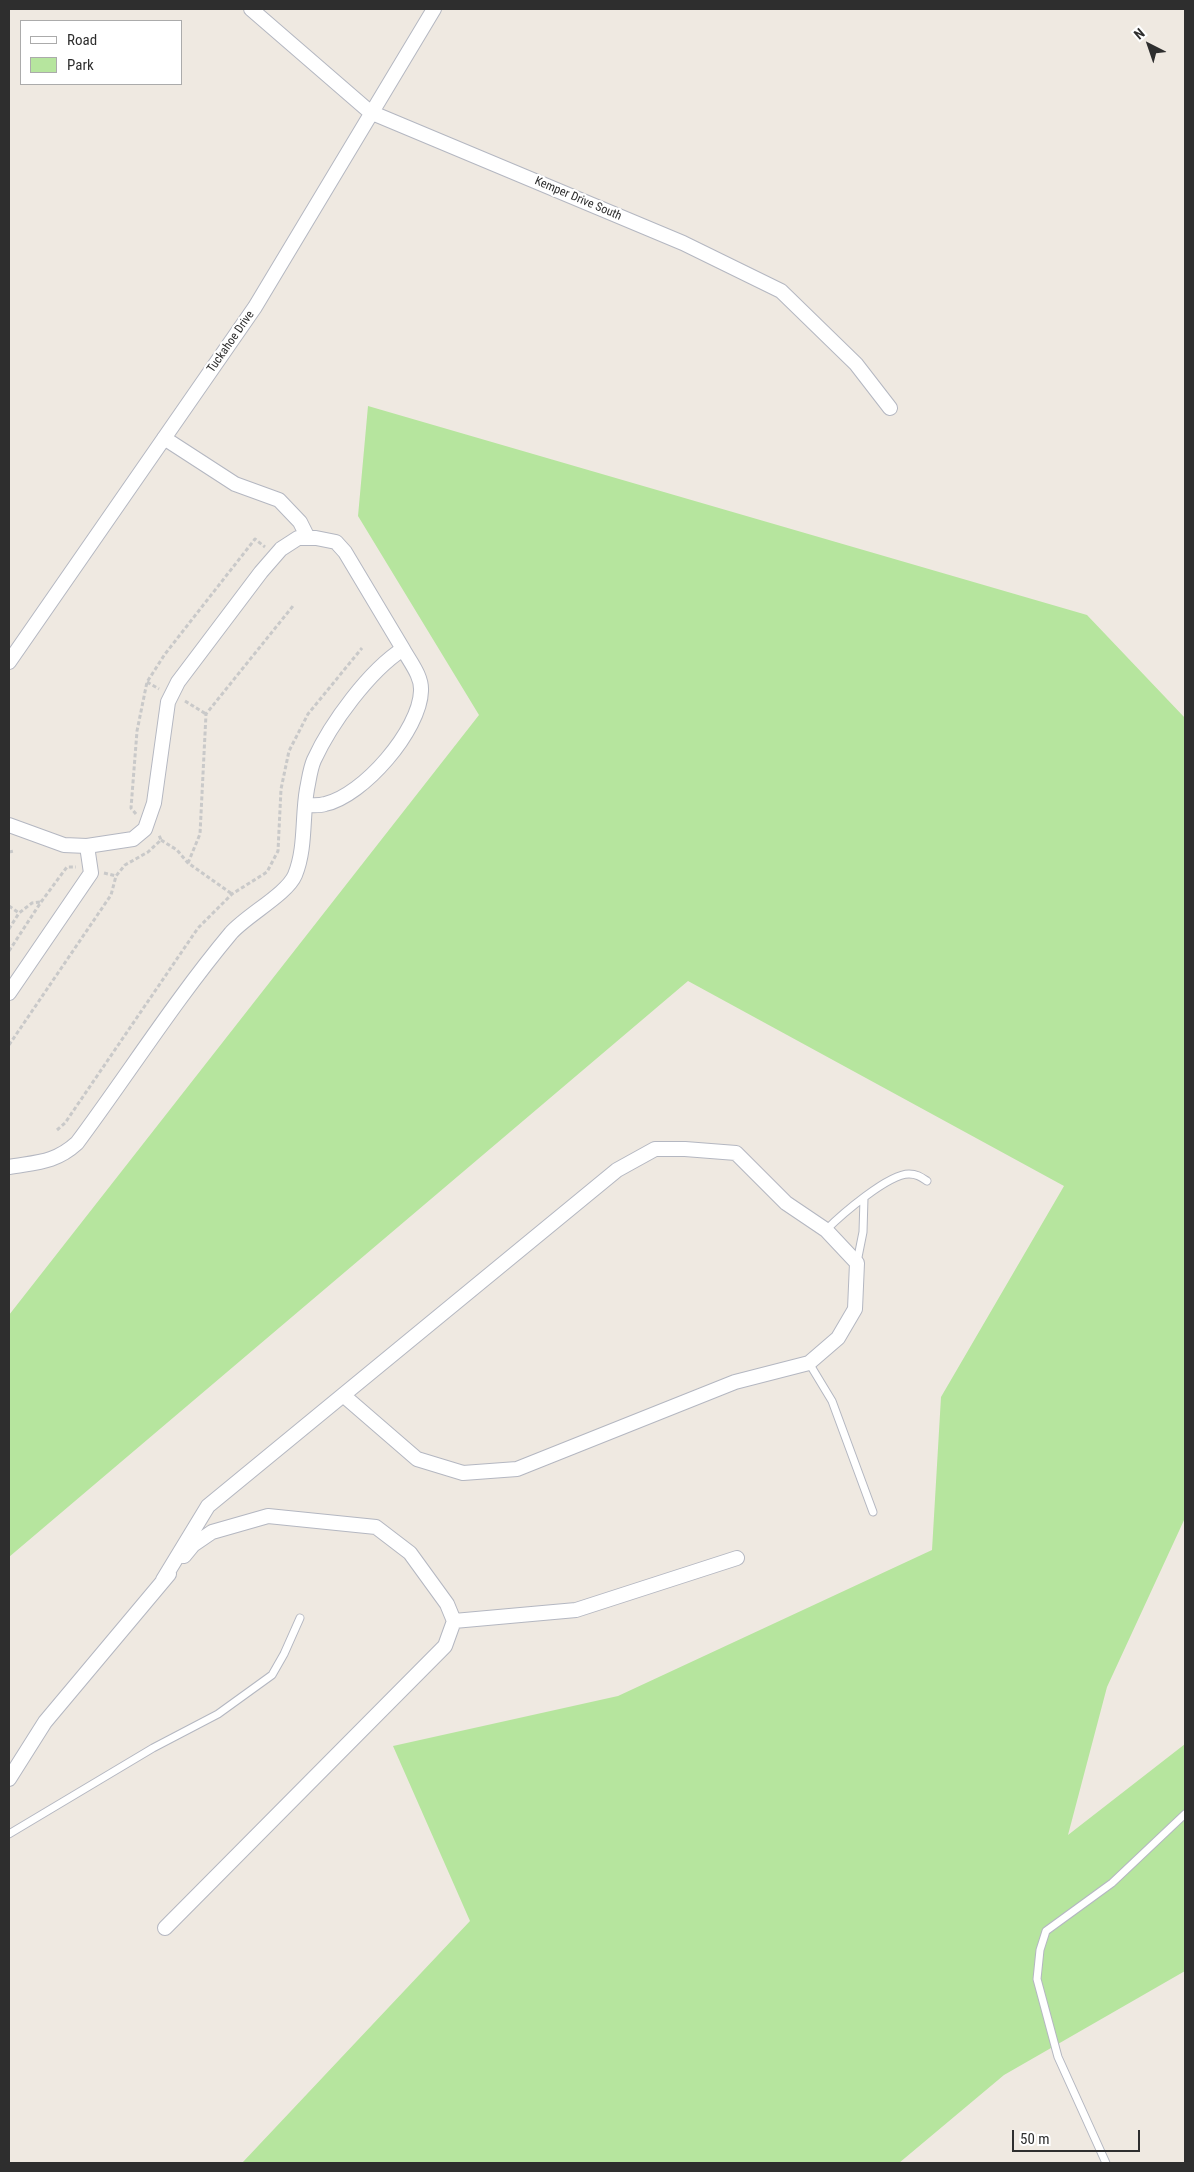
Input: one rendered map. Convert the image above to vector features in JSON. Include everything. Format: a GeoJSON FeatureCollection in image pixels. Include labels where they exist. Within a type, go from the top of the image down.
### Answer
{"type":"FeatureCollection","features":[{"type":"Feature","properties":{"kind":"street","name":"Kemper Drive South"},"geometry":{"type":"LineString","coordinates":[[251,9],[370,112],[683,243],[781,292],[856,364],[890,408]]}},
{"type":"Feature","properties":{"kind":"street","name":"Tuckahoe Drive"},"geometry":{"type":"LineString","coordinates":[[9,662],[255,307],[370,112],[434,9]]}},
{"type":"Feature","properties":{"kind":"street"},"geometry":{"type":"LineString","coordinates":[[164,438],[235,484],[279,500],[300,522],[308,538]]}},
{"type":"Feature","properties":{"kind":"street"},"geometry":{"type":"LineString","coordinates":[[9,825],[64,845],[87,846],[133,839],[145,829],[154,803],[168,702],[178,682],[261,572],[281,549],[298,538],[316,538],[336,542],[345,552],[416,671],[421,689],[420,705],[400,742],[370,778],[350,793],[325,804],[306,805]]}},
{"type":"Feature","properties":{"kind":"street"},"geometry":{"type":"LineString","coordinates":[[9,1167],[52,1160],[64,1154],[77,1143],[203,968],[240,923],[280,892],[294,878],[300,861],[313,762],[330,730],[386,660],[403,649]]}},
{"type":"Feature","properties":{"kind":"street"},"geometry":{"type":"LineString","coordinates":[[9,993],[91,873],[87,846]]}},
{"type":"Feature","properties":{"kind":"street"},"geometry":{"type":"LineString","coordinates":[[163,1580],[208,1506],[343,1395],[617,1170],[655,1149],[736,1153],[786,1203],[826,1230],[857,1263],[855,1309],[838,1338],[809,1363],[735,1382],[516,1469],[463,1473],[417,1459],[343,1395]]}},
{"type":"Feature","properties":{"kind":"street"},"geometry":{"type":"LineString","coordinates":[[9,1779],[45,1722],[193,1545],[212,1532],[268,1516],[376,1527],[410,1553],[447,1604],[454,1621],[446,1646],[165,1928]]}},
{"type":"Feature","properties":{"kind":"street"},"geometry":{"type":"LineString","coordinates":[[454,1621],[576,1610],[737,1558]]}},
{"type":"Feature","properties":{"kind":"lane"},"geometry":{"type":"LineString","coordinates":[[826,1230],[864,1198],[894,1178],[908,1174],[920,1176],[927,1181]]}},
{"type":"Feature","properties":{"kind":"lane"},"geometry":{"type":"LineString","coordinates":[[857,1263],[863,1232],[864,1198]]}},
{"type":"Feature","properties":{"kind":"lane"},"geometry":{"type":"LineString","coordinates":[[809,1363],[832,1401],[873,1512]]}},
{"type":"Feature","properties":{"kind":"lane"},"geometry":{"type":"LineString","coordinates":[[9,1834],[154,1748],[218,1714],[272,1675],[284,1654],[300,1618]]}},
{"type":"Feature","properties":{"kind":"lane"},"geometry":{"type":"LineString","coordinates":[[1106,2163],[1058,2057],[1037,1979],[1040,1950],[1046,1931],[1112,1883],[1185,1814]]}},
{"type":"Feature","properties":{"kind":"path"},"geometry":{"type":"LineString","coordinates":[[188,864],[200,834],[206,714],[293,606]]}},
{"type":"Feature","properties":{"kind":"path"},"geometry":{"type":"LineString","coordinates":[[57,1130],[65,1123],[198,928],[232,894],[266,872],[278,851],[281,789],[289,751],[308,714],[362,648]]}},
{"type":"Feature","properties":{"kind":"path"},"geometry":{"type":"LineString","coordinates":[[147,682],[160,690]]}},
{"type":"Feature","properties":{"kind":"path"},"geometry":{"type":"LineString","coordinates":[[178,697],[206,714]]}},
{"type":"Feature","properties":{"kind":"path"},"geometry":{"type":"LineString","coordinates":[[158,830],[161,840],[177,850],[188,864],[232,894]]}},
{"type":"Feature","properties":{"kind":"path"},"geometry":{"type":"LineString","coordinates":[[9,1044],[111,894],[116,876],[125,865],[148,852],[161,840]]}},
{"type":"Feature","properties":{"kind":"path"},"geometry":{"type":"LineString","coordinates":[[9,852],[14,851]]}},
{"type":"Feature","properties":{"kind":"path"},"geometry":{"type":"LineString","coordinates":[[9,951],[41,902],[67,867],[77,867]]}},
{"type":"Feature","properties":{"kind":"path"},"geometry":{"type":"LineString","coordinates":[[101,872],[116,876]]}},
{"type":"Feature","properties":{"kind":"path"},"geometry":{"type":"LineString","coordinates":[[9,929],[19,913],[32,903],[41,902]]}},
{"type":"Feature","properties":{"kind":"path"},"geometry":{"type":"LineString","coordinates":[[9,906],[19,913]]}},
{"type":"Feature","properties":{"kind":"green space"},"geometry":{"type":"Polygon","coordinates":[[[368,406],[1087,615],[1185,718],[1185,1518],[1107,1687],[1068,1835],[1185,1744],[1185,1971],[1004,2075],[899,2163],[242,2163],[470,1921],[393,1746],[618,1696],[932,1550],[941,1397],[1064,1186],[688,981],[9,1557],[9,1315],[479,715],[358,516],[368,406]]]}}]}
